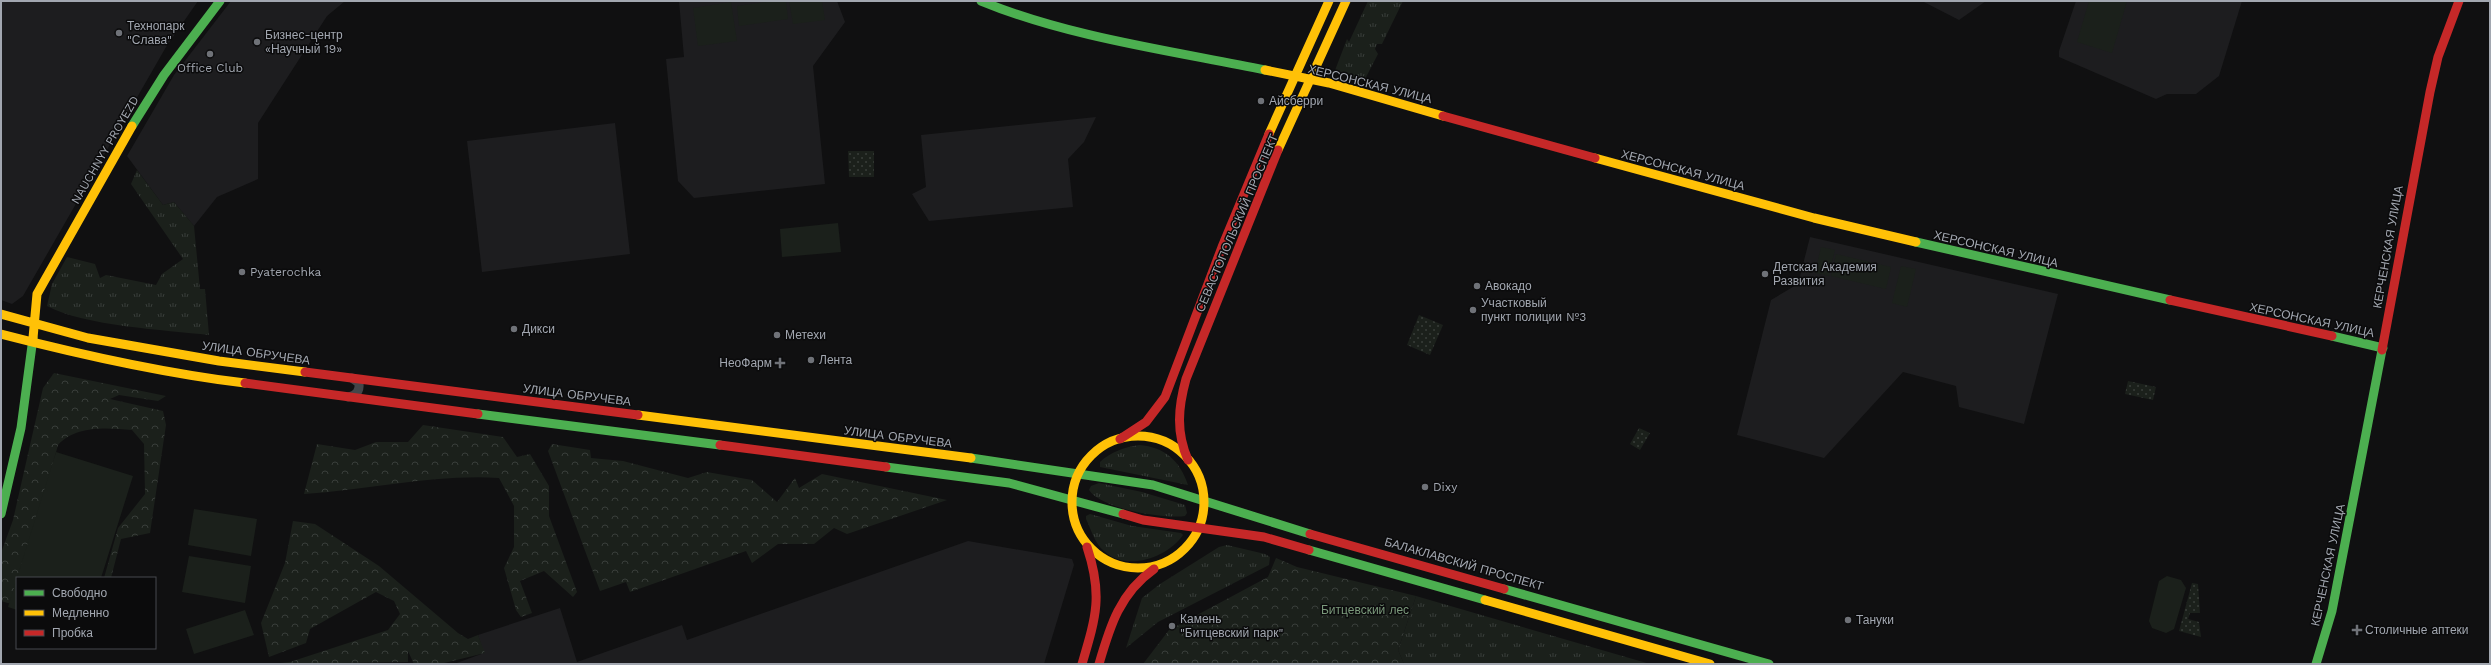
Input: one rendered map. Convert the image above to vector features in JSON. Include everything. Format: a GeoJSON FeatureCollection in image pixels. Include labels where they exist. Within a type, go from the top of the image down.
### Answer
{"type":"FeatureCollection","features":[{"type":"Feature","properties":{"kind":"main road","name":"NAUCHNYY PROYEZD"},"geometry":{"type":"LineString","coordinates":[[1,514],[21,428],[37,294],[125,136],[164,75],[220,1]]}},
{"type":"Feature","properties":{"kind":"main road","name":"ХЕРСОНСКАЯ УЛИЦА"},"geometry":{"type":"LineString","coordinates":[[980,1],[1012,14],[1052,26],[1359,91],[1502,133],[1814,218],[1943,249],[2383,348]]}},
{"type":"Feature","properties":{"kind":"main road","name":"СЕВАСТОПОЛЬСКИЙ ПРОСПЕКТ"},"geometry":{"type":"LineString","coordinates":[[1120,439],[1145,425],[1156,413],[1165,397],[1202,296],[1293,77],[1329,1]]}},
{"type":"Feature","properties":{"kind":"main road","name":"СЕВАСТОПОЛЬСКИЙ ПРОСПЕКТ"},"geometry":{"type":"LineString","coordinates":[[1188,460],[1180,442],[1177,424],[1180,403],[1187,378],[1223,283],[1346,1]]}},
{"type":"Feature","properties":{"kind":"main road","name":"КЕРЧЕНСКАЯ УЛИЦА"},"geometry":{"type":"LineString","coordinates":[[2316,664],[2332,611],[2383,348],[2430,92],[2438,57],[2459,1]]}},
{"type":"Feature","properties":{"kind":"main road","name":"УЛИЦА ОБРУЧЕВА"},"geometry":{"type":"LineString","coordinates":[[1,314],[88,338],[153,351],[1078,473],[1153,485]]}},
{"type":"Feature","properties":{"kind":"main road"},"geometry":{"type":"LineString","coordinates":[[1,334],[32,344],[196,377],[976,478],[1042,491],[1072,501],[1143,520],[1264,537],[1710,664]]}},
{"type":"Feature","properties":{"kind":"main road"},"geometry":{"type":"LineString","coordinates":[[1082,664],[1096,619],[1099,589],[1094,567],[1076,524],[1072,501],[1078,473],[1085,461],[1098,449],[1120,439],[1134,436],[1162,439],[1175,446],[1188,460],[1196,473],[1203,499],[1201,527],[1185,548],[1141,578],[1123,598],[1114,612],[1099,664]]}},
{"type":"Feature","properties":{"kind":"main road","name":"БАЛАКЛАВСКИЙ ПРОСПЕКТ"},"geometry":{"type":"LineString","coordinates":[[1153,485],[1203,499],[1290,528],[1769,664]]}},
{"type":"Feature","properties":{"kind":"main road"},"geometry":{"type":"LineString","coordinates":[[1086,545],[1094,554],[1114,566],[1138,569],[1160,565]]}},
{"type":"Feature","properties":{"kind":"street"},"geometry":{"type":"LineString","coordinates":[[348,397],[355,395],[359,390],[359,383],[351,378]]}},
{"type":"Feature","properties":{"kind":"shaded area"},"geometry":{"type":"Polygon","coordinates":[[[1,1],[198,1],[166,47],[23,296],[12,304],[1,300],[1,1]]]}},
{"type":"Feature","properties":{"kind":"shaded area"},"geometry":{"type":"Polygon","coordinates":[[[231,1],[345,1],[327,16],[258,123],[258,179],[217,197],[194,226],[174,202],[163,205],[127,156],[174,75],[231,1]]]}},
{"type":"Feature","properties":{"kind":"shaded area"},"geometry":{"type":"Polygon","coordinates":[[[679,1],[837,1],[845,22],[813,66],[825,184],[694,198],[678,181],[666,59],[684,57],[679,1]]]}},
{"type":"Feature","properties":{"kind":"shaded area"},"geometry":{"type":"Polygon","coordinates":[[[1922,1],[1986,1],[1959,20],[1922,1]]]}},
{"type":"Feature","properties":{"kind":"shaded area"},"geometry":{"type":"Polygon","coordinates":[[[2076,1],[2242,1],[2219,76],[2196,94],[2167,94],[2156,99],[2059,57],[2059,51],[2076,1]]]}},
{"type":"Feature","properties":{"kind":"shaded area"},"geometry":{"type":"Polygon","coordinates":[[[1096,117],[1084,142],[1068,159],[1073,207],[929,221],[912,194],[926,187],[921,135],[1096,117]]]}},
{"type":"Feature","properties":{"kind":"shaded area"},"geometry":{"type":"Polygon","coordinates":[[[615,123],[630,254],[482,272],[467,141],[615,123]]]}},
{"type":"Feature","properties":{"kind":"shaded area"},"geometry":{"type":"Polygon","coordinates":[[[1810,237],[2058,294],[2024,424],[1959,407],[1956,386],[1903,372],[1824,458],[1737,435],[1771,300],[1798,284],[1810,237]]]}},
{"type":"Feature","properties":{"kind":"shaded area"},"geometry":{"type":"Polygon","coordinates":[[[968,541],[1072,559],[1074,565],[1044,664],[454,664],[484,653],[478,635],[560,608],[577,662],[682,625],[687,640],[968,541]]]}},
{"type":"Feature","properties":{"kind":"green space"},"geometry":{"type":"Polygon","coordinates":[[[774,1],[786,1],[788,19],[739,26],[737,6],[774,1]]]}},
{"type":"Feature","properties":{"kind":"green space"},"geometry":{"type":"Polygon","coordinates":[[[789,1],[822,1],[825,20],[793,24],[789,1]]]}},
{"type":"Feature","properties":{"kind":"green space"},"geometry":{"type":"Polygon","coordinates":[[[1368,1],[1403,1],[1382,44],[1377,44],[1375,49],[1378,54],[1364,81],[1334,73],[1347,39],[1349,42],[1368,1]]]}},
{"type":"Feature","properties":{"kind":"green space"},"geometry":{"type":"Polygon","coordinates":[[[2089,1],[2127,1],[2112,53],[2077,42],[2089,1]]]}},
{"type":"Feature","properties":{"kind":"green space"},"geometry":{"type":"Polygon","coordinates":[[[731,2],[737,41],[698,46],[693,8],[731,2]]]}},
{"type":"Feature","properties":{"kind":"green space"},"geometry":{"type":"Polygon","coordinates":[[[848,151],[874,151],[874,177],[849,177],[848,151]]]}},
{"type":"Feature","properties":{"kind":"green space"},"geometry":{"type":"Polygon","coordinates":[[[137,170],[163,205],[174,202],[194,226],[200,289],[205,289],[209,335],[103,323],[63,313],[47,306],[52,284],[67,257],[95,264],[100,278],[106,275],[156,285],[162,274],[183,259],[131,184],[137,170]]]}},
{"type":"Feature","properties":{"kind":"green space"},"geometry":{"type":"Polygon","coordinates":[[[838,223],[841,252],[782,257],[780,229],[838,223]]]}},
{"type":"Feature","properties":{"kind":"green space"},"geometry":{"type":"Polygon","coordinates":[[[1821,247],[1835,250],[1829,276],[1815,273],[1821,247]]]}},
{"type":"Feature","properties":{"kind":"green space"},"geometry":{"type":"Polygon","coordinates":[[[1836,254],[1891,267],[1886,289],[1831,276],[1836,254]]]}},
{"type":"Feature","properties":{"kind":"green space"},"geometry":{"type":"Polygon","coordinates":[[[1901,266],[1916,269],[1907,307],[1892,303],[1901,266]]]}},
{"type":"Feature","properties":{"kind":"green space"},"geometry":{"type":"Polygon","coordinates":[[[1419,315],[1443,325],[1430,355],[1407,345],[1419,315]]]}},
{"type":"Feature","properties":{"kind":"green space"},"geometry":{"type":"Polygon","coordinates":[[[54,373],[166,396],[158,401],[119,395],[110,399],[163,411],[166,425],[150,533],[121,539],[111,577],[104,577],[118,528],[145,494],[144,444],[132,430],[92,429],[74,434],[58,445],[23,571],[18,577],[16,577],[11,604],[1,601],[1,553],[13,520],[43,388],[54,373]]]}},
{"type":"Feature","properties":{"kind":"green space"},"geometry":{"type":"Polygon","coordinates":[[[2128,381],[2156,387],[2153,400],[2125,394],[2128,381]]]}},
{"type":"Feature","properties":{"kind":"green space"},"geometry":{"type":"Polygon","coordinates":[[[423,425],[503,437],[517,457],[530,454],[549,486],[549,516],[577,592],[573,597],[544,571],[520,581],[532,613],[521,617],[516,610],[504,568],[514,547],[514,506],[499,478],[475,477],[426,480],[304,494],[317,444],[355,450],[376,442],[408,442],[423,425]]]}},
{"type":"Feature","properties":{"kind":"green space"},"geometry":{"type":"Polygon","coordinates":[[[1639,428],[1650,433],[1640,450],[1630,444],[1639,428]]]}},
{"type":"Feature","properties":{"kind":"green space"},"geometry":{"type":"Polygon","coordinates":[[[552,444],[590,450],[591,458],[623,461],[688,478],[707,472],[752,480],[777,502],[795,478],[799,488],[822,474],[947,500],[847,534],[834,528],[814,544],[778,544],[752,563],[746,551],[630,592],[626,582],[600,591],[548,451],[552,444]]]}},
{"type":"Feature","properties":{"kind":"green space"},"geometry":{"type":"Polygon","coordinates":[[[1139,445],[1148,446],[1164,452],[1176,462],[1185,476],[1188,485],[1100,467],[1100,462],[1108,455],[1139,445]]]}},
{"type":"Feature","properties":{"kind":"green space"},"geometry":{"type":"Polygon","coordinates":[[[56,452],[133,476],[101,577],[17,577],[56,452]]]}},
{"type":"Feature","properties":{"kind":"green space"},"geometry":{"type":"Polygon","coordinates":[[[1099,483],[1142,492],[1185,505],[1187,513],[1185,516],[1163,516],[1119,507],[1096,497],[1089,490],[1091,486],[1099,483]]]}},
{"type":"Feature","properties":{"kind":"green space"},"geometry":{"type":"Polygon","coordinates":[[[194,509],[257,519],[251,556],[188,545],[194,509]]]}},
{"type":"Feature","properties":{"kind":"green space"},"geometry":{"type":"Polygon","coordinates":[[[1090,514],[1132,526],[1181,533],[1183,535],[1176,543],[1157,556],[1146,560],[1123,561],[1104,551],[1098,544],[1086,519],[1086,516],[1090,514]]]}},
{"type":"Feature","properties":{"kind":"green space"},"geometry":{"type":"Polygon","coordinates":[[[293,521],[315,524],[379,566],[458,633],[468,639],[478,635],[485,653],[440,664],[414,664],[408,651],[408,662],[271,664],[290,662],[388,630],[400,614],[394,601],[376,592],[310,629],[306,643],[269,657],[261,623],[285,563],[293,521]]]}},
{"type":"Feature","properties":{"kind":"green space"},"geometry":{"type":"Polygon","coordinates":[[[1227,545],[1265,554],[1270,557],[1269,565],[1158,622],[1126,648],[1142,598],[1160,584],[1219,547],[1227,545]]]}},
{"type":"Feature","properties":{"kind":"green space"},"geometry":{"type":"Polygon","coordinates":[[[189,556],[251,566],[245,603],[182,592],[189,556]]]}},
{"type":"Feature","properties":{"kind":"green space","name":"Битцевский лес"},"geometry":{"type":"Polygon","coordinates":[[[1276,558],[1297,567],[1416,596],[1398,650],[1404,664],[1143,664],[1169,630],[1268,577],[1276,558]]]}},
{"type":"Feature","properties":{"kind":"green space"},"geometry":{"type":"Polygon","coordinates":[[[2167,576],[2181,580],[2186,588],[2174,629],[2166,633],[2152,628],[2149,621],[2159,581],[2167,576]]]}},
{"type":"Feature","properties":{"kind":"green space"},"geometry":{"type":"Polygon","coordinates":[[[16,581],[16,610],[8,607],[16,581]]]}},
{"type":"Feature","properties":{"kind":"green space"},"geometry":{"type":"Polygon","coordinates":[[[2192,583],[2198,584],[2200,613],[2190,613],[2188,619],[2199,622],[2201,637],[2179,631],[2192,583]]]}},
{"type":"Feature","properties":{"kind":"green space"},"geometry":{"type":"Polygon","coordinates":[[[1416,596],[1650,664],[1404,664],[1398,650],[1416,596]]]}},
{"type":"Feature","properties":{"kind":"green space"},"geometry":{"type":"Polygon","coordinates":[[[245,610],[254,635],[194,654],[186,629],[245,610]]]}},
{"type":"Feature","properties":{"kind":"traffic: fast"},"geometry":{"type":"LineString","coordinates":[[132,126],[164,75],[220,1]]}},
{"type":"Feature","properties":{"kind":"traffic: fast"},"geometry":{"type":"LineString","coordinates":[[981,1],[1014,14],[1085,34],[1265,70]]}},
{"type":"Feature","properties":{"kind":"traffic: fast"},"geometry":{"type":"LineString","coordinates":[[1916,242],[2170,300]]}},
{"type":"Feature","properties":{"kind":"traffic: fast"},"geometry":{"type":"LineString","coordinates":[[2332,336],[2383,348]]}},
{"type":"Feature","properties":{"kind":"traffic: fast"},"geometry":{"type":"LineString","coordinates":[[1,514],[21,428],[33,338]]}},
{"type":"Feature","properties":{"kind":"traffic: fast"},"geometry":{"type":"LineString","coordinates":[[2316,664],[2332,611],[2382,350]]}},
{"type":"Feature","properties":{"kind":"traffic: fast"},"geometry":{"type":"LineString","coordinates":[[478,414],[720,445]]}},
{"type":"Feature","properties":{"kind":"traffic: fast"},"geometry":{"type":"LineString","coordinates":[[971,458],[1153,485],[1310,534]]}},
{"type":"Feature","properties":{"kind":"traffic: fast"},"geometry":{"type":"LineString","coordinates":[[886,467],[1009,483],[1123,514]]}},
{"type":"Feature","properties":{"kind":"traffic: fast"},"geometry":{"type":"LineString","coordinates":[[1309,550],[1485,600]]}},
{"type":"Feature","properties":{"kind":"traffic: fast"},"geometry":{"type":"LineString","coordinates":[[1504,589],[1769,664]]}},
{"type":"Feature","properties":{"kind":"traffic: slow"},"geometry":{"type":"LineString","coordinates":[[1269,134],[1329,1]]}},
{"type":"Feature","properties":{"kind":"traffic: slow"},"geometry":{"type":"LineString","coordinates":[[1278,150],[1346,1]]}},
{"type":"Feature","properties":{"kind":"traffic: slow"},"geometry":{"type":"LineString","coordinates":[[1265,70],[1329,83],[1443,116]]}},
{"type":"Feature","properties":{"kind":"traffic: slow"},"geometry":{"type":"LineString","coordinates":[[33,338],[37,294],[132,126]]}},
{"type":"Feature","properties":{"kind":"traffic: slow"},"geometry":{"type":"LineString","coordinates":[[1595,158],[1814,218],[1916,242]]}},
{"type":"Feature","properties":{"kind":"traffic: slow"},"geometry":{"type":"LineString","coordinates":[[1,314],[88,338],[219,361],[305,372]]}},
{"type":"Feature","properties":{"kind":"traffic: slow"},"geometry":{"type":"LineString","coordinates":[[1,334],[122,363],[245,383]]}},
{"type":"Feature","properties":{"kind":"traffic: slow"},"geometry":{"type":"LineString","coordinates":[[638,415],[971,458]]}},
{"type":"Feature","properties":{"kind":"traffic: slow"},"geometry":{"type":"LineString","coordinates":[[1144,436],[1163,441],[1175,447],[1185,455],[1193,465],[1199,477],[1203,489],[1204,502],[1203,515],[1199,527],[1193,539],[1185,549],[1175,557],[1163,563],[1151,567],[1132,568],[1113,563],[1101,557],[1091,549],[1083,539],[1077,527],[1073,515],[1072,496],[1077,477],[1083,465],[1091,455],[1101,447],[1113,441],[1125,437],[1144,436]]}},
{"type":"Feature","properties":{"kind":"traffic: slow"},"geometry":{"type":"LineString","coordinates":[[1485,600],[1710,664]]}},
{"type":"Feature","properties":{"kind":"traffic: jam"},"geometry":{"type":"LineString","coordinates":[[2382,350],[2430,92],[2438,57],[2459,1]]}},
{"type":"Feature","properties":{"kind":"traffic: jam"},"geometry":{"type":"LineString","coordinates":[[1443,116],[1595,158]]}},
{"type":"Feature","properties":{"kind":"traffic: jam"},"geometry":{"type":"LineString","coordinates":[[1120,439],[1146,422],[1165,397],[1222,247],[1269,134]]}},
{"type":"Feature","properties":{"kind":"traffic: jam"},"geometry":{"type":"LineString","coordinates":[[1188,460],[1184,450],[1180,430],[1181,400],[1186,379],[1278,150]]}},
{"type":"Feature","properties":{"kind":"traffic: jam"},"geometry":{"type":"LineString","coordinates":[[2170,300],[2332,336]]}},
{"type":"Feature","properties":{"kind":"traffic: jam"},"geometry":{"type":"LineString","coordinates":[[305,372],[638,415]]}},
{"type":"Feature","properties":{"kind":"traffic: jam"},"geometry":{"type":"LineString","coordinates":[[245,383],[478,414]]}},
{"type":"Feature","properties":{"kind":"traffic: jam"},"geometry":{"type":"LineString","coordinates":[[720,445],[886,467]]}},
{"type":"Feature","properties":{"kind":"traffic: jam"},"geometry":{"type":"LineString","coordinates":[[1123,514],[1143,520],[1264,537],[1309,550]]}},
{"type":"Feature","properties":{"kind":"traffic: jam"},"geometry":{"type":"LineString","coordinates":[[1310,534],[1504,589]]}},
{"type":"Feature","properties":{"kind":"traffic: jam"},"geometry":{"type":"LineString","coordinates":[[1082,664],[1091,633],[1096,606],[1095,579],[1087,547]]}},
{"type":"Feature","properties":{"kind":"traffic: jam"},"geometry":{"type":"LineString","coordinates":[[1099,664],[1107,636],[1118,611],[1142,578],[1154,569]]}},
{"type":"Feature","properties":{"kind":"place","name":"Технопарк \"Слава\""},"geometry":{"type":"Point","coordinates":[119,33]}},
{"type":"Feature","properties":{"kind":"place","name":"Бизнес-центр «Научный 19»"},"geometry":{"type":"Point","coordinates":[257,42]}},
{"type":"Feature","properties":{"kind":"place","name":"Office Club"},"geometry":{"type":"Point","coordinates":[210,54]}},
{"type":"Feature","properties":{"kind":"place","name":"Айсберри"},"geometry":{"type":"Point","coordinates":[1261,101]}},
{"type":"Feature","properties":{"kind":"place","name":"Pyaterochka"},"geometry":{"type":"Point","coordinates":[242,272]}},
{"type":"Feature","properties":{"kind":"place","name":"Детская Академия Развития"},"geometry":{"type":"Point","coordinates":[1765,274]}},
{"type":"Feature","properties":{"kind":"place","name":"Авокадо"},"geometry":{"type":"Point","coordinates":[1477,286]}},
{"type":"Feature","properties":{"kind":"place","name":"Участковый пункт полиции №3"},"geometry":{"type":"Point","coordinates":[1473,310]}},
{"type":"Feature","properties":{"kind":"place","name":"Дикси"},"geometry":{"type":"Point","coordinates":[514,329]}},
{"type":"Feature","properties":{"kind":"place","name":"Метехи"},"geometry":{"type":"Point","coordinates":[777,335]}},
{"type":"Feature","properties":{"kind":"place","name":"Лента"},"geometry":{"type":"Point","coordinates":[811,360]}},
{"type":"Feature","properties":{"kind":"place","name":"НеоФарм"},"geometry":{"type":"Point","coordinates":[780,363]}},
{"type":"Feature","properties":{"kind":"place","name":"Dixy"},"geometry":{"type":"Point","coordinates":[1425,487]}},
{"type":"Feature","properties":{"kind":"place","name":"Тануки"},"geometry":{"type":"Point","coordinates":[1848,620]}},
{"type":"Feature","properties":{"kind":"place","name":"Камень \"Битцевский парк\""},"geometry":{"type":"Point","coordinates":[1172,626]}},
{"type":"Feature","properties":{"kind":"place","name":"Столичные аптеки"},"geometry":{"type":"Point","coordinates":[2357,630]}}]}
